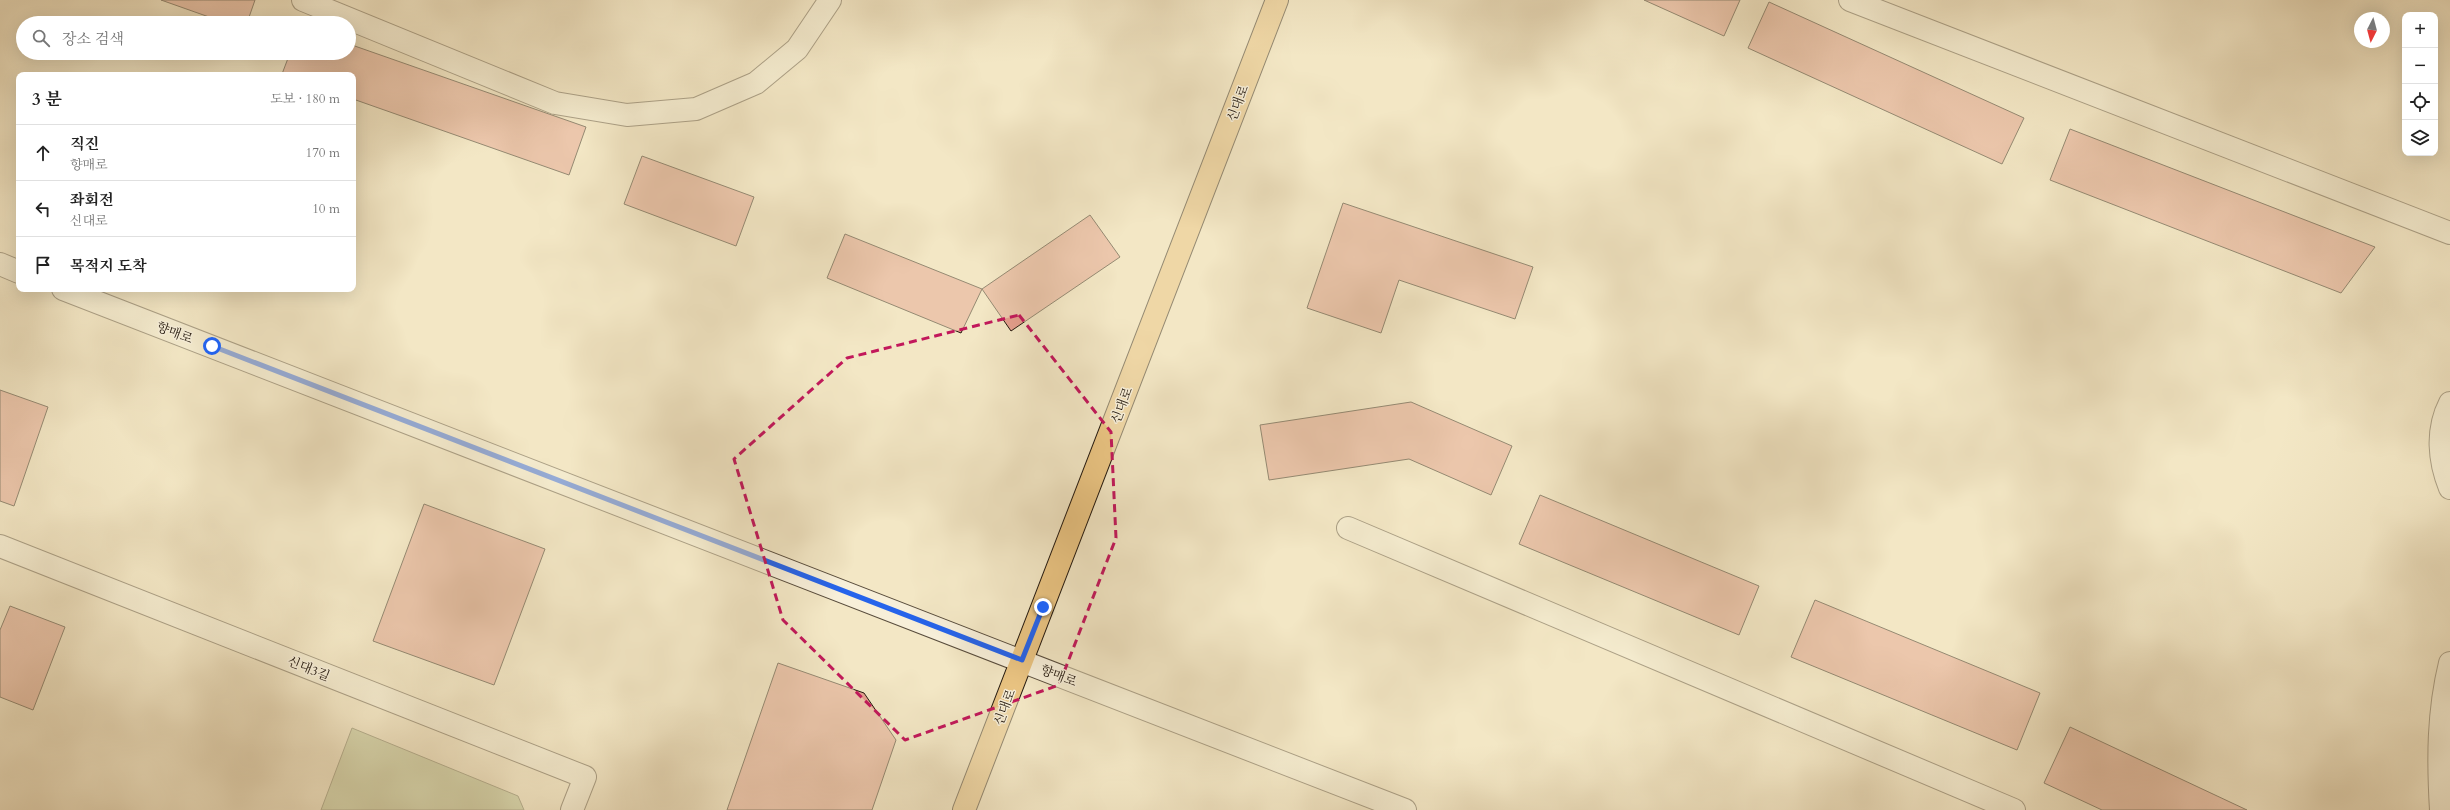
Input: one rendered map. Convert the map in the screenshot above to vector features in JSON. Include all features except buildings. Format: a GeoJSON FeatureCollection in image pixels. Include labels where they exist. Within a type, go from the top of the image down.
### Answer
{"type":"FeatureCollection","features":[{"type":"Feature","properties":{"kind":"main road","name":"신대로"},"geometry":{"type":"LineString","coordinates":[[964,810],[1277,0]]}},
{"type":"Feature","properties":{"kind":"street"},"geometry":{"type":"LineString","coordinates":[[303,0],[342,16]]}},
{"type":"Feature","properties":{"kind":"street"},"geometry":{"type":"LineString","coordinates":[[356,22],[555,103],[627,115],[696,109],[756,83],[797,49],[830,0]]}},
{"type":"Feature","properties":{"kind":"street"},"geometry":{"type":"LineString","coordinates":[[1850,0],[2450,233]]}},
{"type":"Feature","properties":{"kind":"street"},"geometry":{"type":"LineString","coordinates":[[0,264],[16,271]]}},
{"type":"Feature","properties":{"kind":"street","name":"향매로"},"geometry":{"type":"LineString","coordinates":[[71,292],[1022,660],[1405,810]]}},
{"type":"Feature","properties":{"kind":"street"},"geometry":{"type":"LineString","coordinates":[[2450,402],[2439,447],[2442,470],[2450,488]]}},
{"type":"Feature","properties":{"kind":"street"},"geometry":{"type":"LineString","coordinates":[[1348,528],[2014,810]]}},
{"type":"Feature","properties":{"kind":"street","name":"신대3길"},"geometry":{"type":"LineString","coordinates":[[0,546],[585,777],[572,810]]}},
{"type":"Feature","properties":{"kind":"street"},"geometry":{"type":"LineString","coordinates":[[2441,810],[2439,749],[2442,702],[2450,663]]}},
{"type":"Feature","properties":{"kind":"highlighted area"},"geometry":{"type":"Polygon","coordinates":[[[1019,315],[1111,432],[1116,538],[1059,685],[905,740],[783,620],[734,459],[847,358],[1019,315]]]}},
{"type":"Feature","properties":{"kind":"green space"},"geometry":{"type":"Polygon","coordinates":[[[352,728],[518,796],[524,810],[321,810],[352,728]]]}},
{"type":"Feature","properties":{"kind":"route"},"geometry":{"type":"LineString","coordinates":[[212,346],[1022,660],[1043,607]]}}]}
